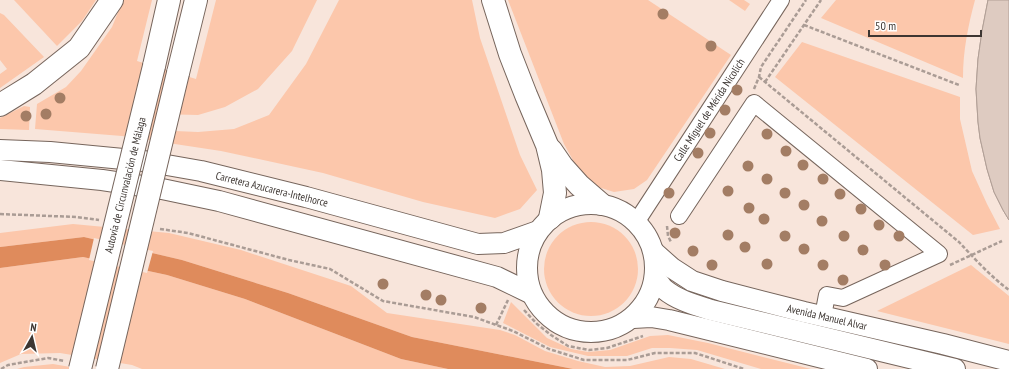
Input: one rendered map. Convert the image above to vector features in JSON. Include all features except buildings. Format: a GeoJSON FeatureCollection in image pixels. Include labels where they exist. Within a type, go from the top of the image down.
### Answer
{"type":"FeatureCollection","features":[{"type":"Feature","properties":{"kind":"highway"},"geometry":{"type":"LineString","coordinates":[[0,105],[34,84],[78,48],[112,0]]}},
{"type":"Feature","properties":{"kind":"highway","name":"Autovía de Circunvalación de Málaga"},"geometry":{"type":"LineString","coordinates":[[75,366],[154,66],[169,0]]}},
{"type":"Feature","properties":{"kind":"highway"},"geometry":{"type":"LineString","coordinates":[[107,369],[196,0]]}},
{"type":"Feature","properties":{"kind":"highway"},"geometry":{"type":"LineString","coordinates":[[493,0],[510,54],[547,145],[553,170],[555,193],[544,225]]}},
{"type":"Feature","properties":{"kind":"highway"},"geometry":{"type":"LineString","coordinates":[[547,145],[562,166],[579,185],[602,204]]}},
{"type":"Feature","properties":{"kind":"main road","name":"Carretera Azucarera-Intelhorce"},"geometry":{"type":"LineString","coordinates":[[0,150],[50,152],[144,161],[201,171],[306,197],[478,244],[504,243],[544,225]]}},
{"type":"Feature","properties":{"kind":"main road"},"geometry":{"type":"LineString","coordinates":[[0,170],[102,180],[162,189],[219,201],[497,277],[548,318],[575,332],[606,332],[633,318],[648,301],[656,279],[663,249],[651,243],[637,220],[621,210],[602,204],[574,206],[544,225],[528,250],[525,299]]}},
{"type":"Feature","properties":{"kind":"main road","name":"Avenida Manuel Alvar"},"geometry":{"type":"LineString","coordinates":[[663,249],[672,268],[692,281],[722,291],[1009,361]]}},
{"type":"Feature","properties":{"kind":"main road","name":"Avenida Manuel Alvar"},"geometry":{"type":"LineString","coordinates":[[656,279],[665,289],[691,304],[955,369]]}},
{"type":"Feature","properties":{"kind":"main road"},"geometry":{"type":"LineString","coordinates":[[633,318],[650,317],[669,320],[867,369]]}},
{"type":"Feature","properties":{"kind":"street","name":"Calle Miguel de Mérida Nicolich"},"geometry":{"type":"LineString","coordinates":[[637,220],[782,0]]}},
{"type":"Feature","properties":{"kind":"street"},"geometry":{"type":"LineString","coordinates":[[673,219],[754,103],[940,254],[843,298],[827,295],[823,316]]}},
{"type":"Feature","properties":{"kind":"path"},"geometry":{"type":"LineString","coordinates":[[753,90],[759,77],[761,67],[806,0]]}},
{"type":"Feature","properties":{"kind":"path"},"geometry":{"type":"LineString","coordinates":[[765,82],[821,0]]}},
{"type":"Feature","properties":{"kind":"path"},"geometry":{"type":"LineString","coordinates":[[804,25],[959,85]]}},
{"type":"Feature","properties":{"kind":"path"},"geometry":{"type":"LineString","coordinates":[[759,77],[959,242],[996,280],[1009,290]]}},
{"type":"Feature","properties":{"kind":"path"},"geometry":{"type":"LineString","coordinates":[[0,214],[76,217],[106,221]]}},
{"type":"Feature","properties":{"kind":"path"},"geometry":{"type":"LineString","coordinates":[[663,249],[673,219]]}},
{"type":"Feature","properties":{"kind":"path"},"geometry":{"type":"LineString","coordinates":[[158,228],[188,233],[289,260],[330,269],[383,301],[474,317],[513,331],[549,349],[584,360],[627,360],[655,353],[695,353],[744,369]]}},
{"type":"Feature","properties":{"kind":"path"},"geometry":{"type":"LineString","coordinates":[[496,325],[510,297]]}},
{"type":"Feature","properties":{"kind":"path"},"geometry":{"type":"LineString","coordinates":[[525,299],[526,311],[537,324],[568,346],[589,350],[607,348],[647,334]]}},
{"type":"Feature","properties":{"kind":"path"},"geometry":{"type":"LineString","coordinates":[[1,369],[8,365],[48,358],[75,366]]}},
{"type":"Feature","properties":{"kind":"shaded area"},"geometry":{"type":"Polygon","coordinates":[[[14,0],[96,0],[82,21],[57,46],[14,0]]]}},
{"type":"Feature","properties":{"kind":"shaded area"},"geometry":{"type":"Polygon","coordinates":[[[123,0],[152,0],[137,61],[196,79],[216,0],[317,0],[292,51],[258,89],[225,107],[198,115],[157,114],[152,130],[198,132],[234,129],[269,115],[306,64],[339,0],[472,0],[480,38],[520,155],[537,190],[520,209],[495,218],[423,202],[323,173],[221,151],[122,136],[35,129],[37,104],[66,87],[81,71],[112,27],[123,0]]]}},
{"type":"Feature","properties":{"kind":"shaded area"},"geometry":{"type":"Polygon","coordinates":[[[508,0],[648,0],[731,55],[647,180],[634,189],[614,192],[598,187],[579,171],[564,144],[508,0]]]}},
{"type":"Feature","properties":{"kind":"shaded area"},"geometry":{"type":"Polygon","coordinates":[[[729,0],[744,0],[750,4],[745,11],[729,0]]]}},
{"type":"Feature","properties":{"kind":"shaded area"},"geometry":{"type":"Polygon","coordinates":[[[836,0],[975,0],[966,39],[963,78],[821,18],[836,0]]]}},
{"type":"Feature","properties":{"kind":"shaded area"},"geometry":{"type":"Polygon","coordinates":[[[0,13],[4,15],[44,57],[0,88],[0,74],[7,69],[0,60],[0,13]]]}},
{"type":"Feature","properties":{"kind":"shaded area"},"geometry":{"type":"Polygon","coordinates":[[[802,42],[960,97],[960,119],[972,171],[1000,229],[973,235],[775,77],[802,42]]]}},
{"type":"Feature","properties":{"kind":"shaded area"},"geometry":{"type":"Polygon","coordinates":[[[24,106],[30,107],[29,130],[0,129],[0,118],[24,106]]]}},
{"type":"Feature","properties":{"kind":"shaded area"},"geometry":{"type":"Polygon","coordinates":[[[591,222],[609,226],[624,236],[634,251],[638,269],[634,287],[624,302],[609,312],[591,316],[573,312],[558,302],[548,287],[544,269],[548,251],[558,236],[573,226],[591,222]]]}},
{"type":"Feature","properties":{"kind":"shaded area"},"geometry":{"type":"Polygon","coordinates":[[[73,224],[169,233],[241,250],[351,286],[387,313],[500,330],[515,335],[545,351],[578,361],[605,367],[630,366],[669,357],[691,359],[725,369],[573,369],[412,337],[288,293],[182,260],[84,237],[0,247],[0,233],[73,224]]]}},
{"type":"Feature","properties":{"kind":"shaded area"},"geometry":{"type":"Polygon","coordinates":[[[84,237],[182,260],[288,293],[412,337],[573,369],[448,369],[401,359],[245,299],[167,275],[83,257],[0,268],[0,247],[84,237]]]}},
{"type":"Feature","properties":{"kind":"shaded area"},"geometry":{"type":"Polygon","coordinates":[[[83,257],[167,275],[245,299],[401,359],[448,369],[142,369],[132,365],[60,353],[21,354],[0,363],[0,268],[83,257]]]}},
{"type":"Feature","properties":{"kind":"shaded area"},"geometry":{"type":"Polygon","coordinates":[[[971,265],[1009,296],[1009,344],[877,311],[971,265]]]}},
{"type":"Feature","properties":{"kind":"shaded area"},"geometry":{"type":"Polygon","coordinates":[[[511,302],[547,338],[571,349],[588,352],[610,350],[650,336],[668,335],[708,343],[811,369],[761,369],[697,350],[670,348],[652,348],[627,356],[588,356],[550,347],[503,323],[511,302]]]}},
{"type":"Feature","properties":{"kind":"shaded area"},"geometry":{"type":"Polygon","coordinates":[[[53,364],[82,369],[17,369],[24,367],[53,364]]]}},
{"type":"Feature","properties":{"kind":"pier"},"geometry":{"type":"Polygon","coordinates":[[[94,238],[153,251],[147,273],[89,260],[94,238]]]}}]}
